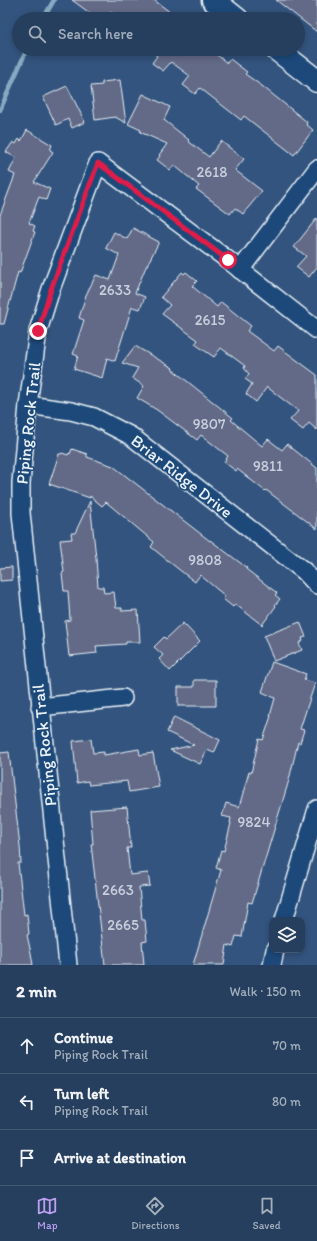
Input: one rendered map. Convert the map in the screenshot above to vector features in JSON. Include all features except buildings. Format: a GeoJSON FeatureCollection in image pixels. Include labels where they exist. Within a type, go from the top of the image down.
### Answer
{"type":"FeatureCollection","features":[{"type":"Feature","properties":{"kind":"street"},"geometry":{"type":"LineString","coordinates":[[213,0],[228,12]]}},
{"type":"Feature","properties":{"kind":"street"},"geometry":{"type":"LineString","coordinates":[[285,56],[317,81]]}},
{"type":"Feature","properties":{"kind":"street","name":"Piping Rock Trail"},"geometry":{"type":"LineString","coordinates":[[68,965],[21,513],[21,483],[28,405],[38,331],[44,310],[98,163],[317,330]]}},
{"type":"Feature","properties":{"kind":"street"},"geometry":{"type":"LineString","coordinates":[[240,270],[317,169]]}},
{"type":"Feature","properties":{"kind":"street","name":"Briar Ridge Drive"},"geometry":{"type":"LineString","coordinates":[[28,405],[71,411],[94,417],[131,436],[304,571],[317,585]]}},
{"type":"Feature","properties":{"kind":"street"},"geometry":{"type":"LineString","coordinates":[[40,707],[123,698]]}},
{"type":"Feature","properties":{"kind":"street"},"geometry":{"type":"LineString","coordinates":[[285,917],[317,809]]}},
{"type":"Feature","properties":{"kind":"street"},"geometry":{"type":"LineString","coordinates":[[272,965],[274,953]]}},
{"type":"Feature","properties":{"kind":"waterway"},"geometry":{"type":"LineString","coordinates":[[47,12],[54,0]]}},
{"type":"Feature","properties":{"kind":"waterway"},"geometry":{"type":"LineString","coordinates":[[0,110],[24,56]]}},
{"type":"Feature","properties":{"kind":"route"},"geometry":{"type":"LineString","coordinates":[[38,331],[51,289],[98,163],[228,260]]}}]}
